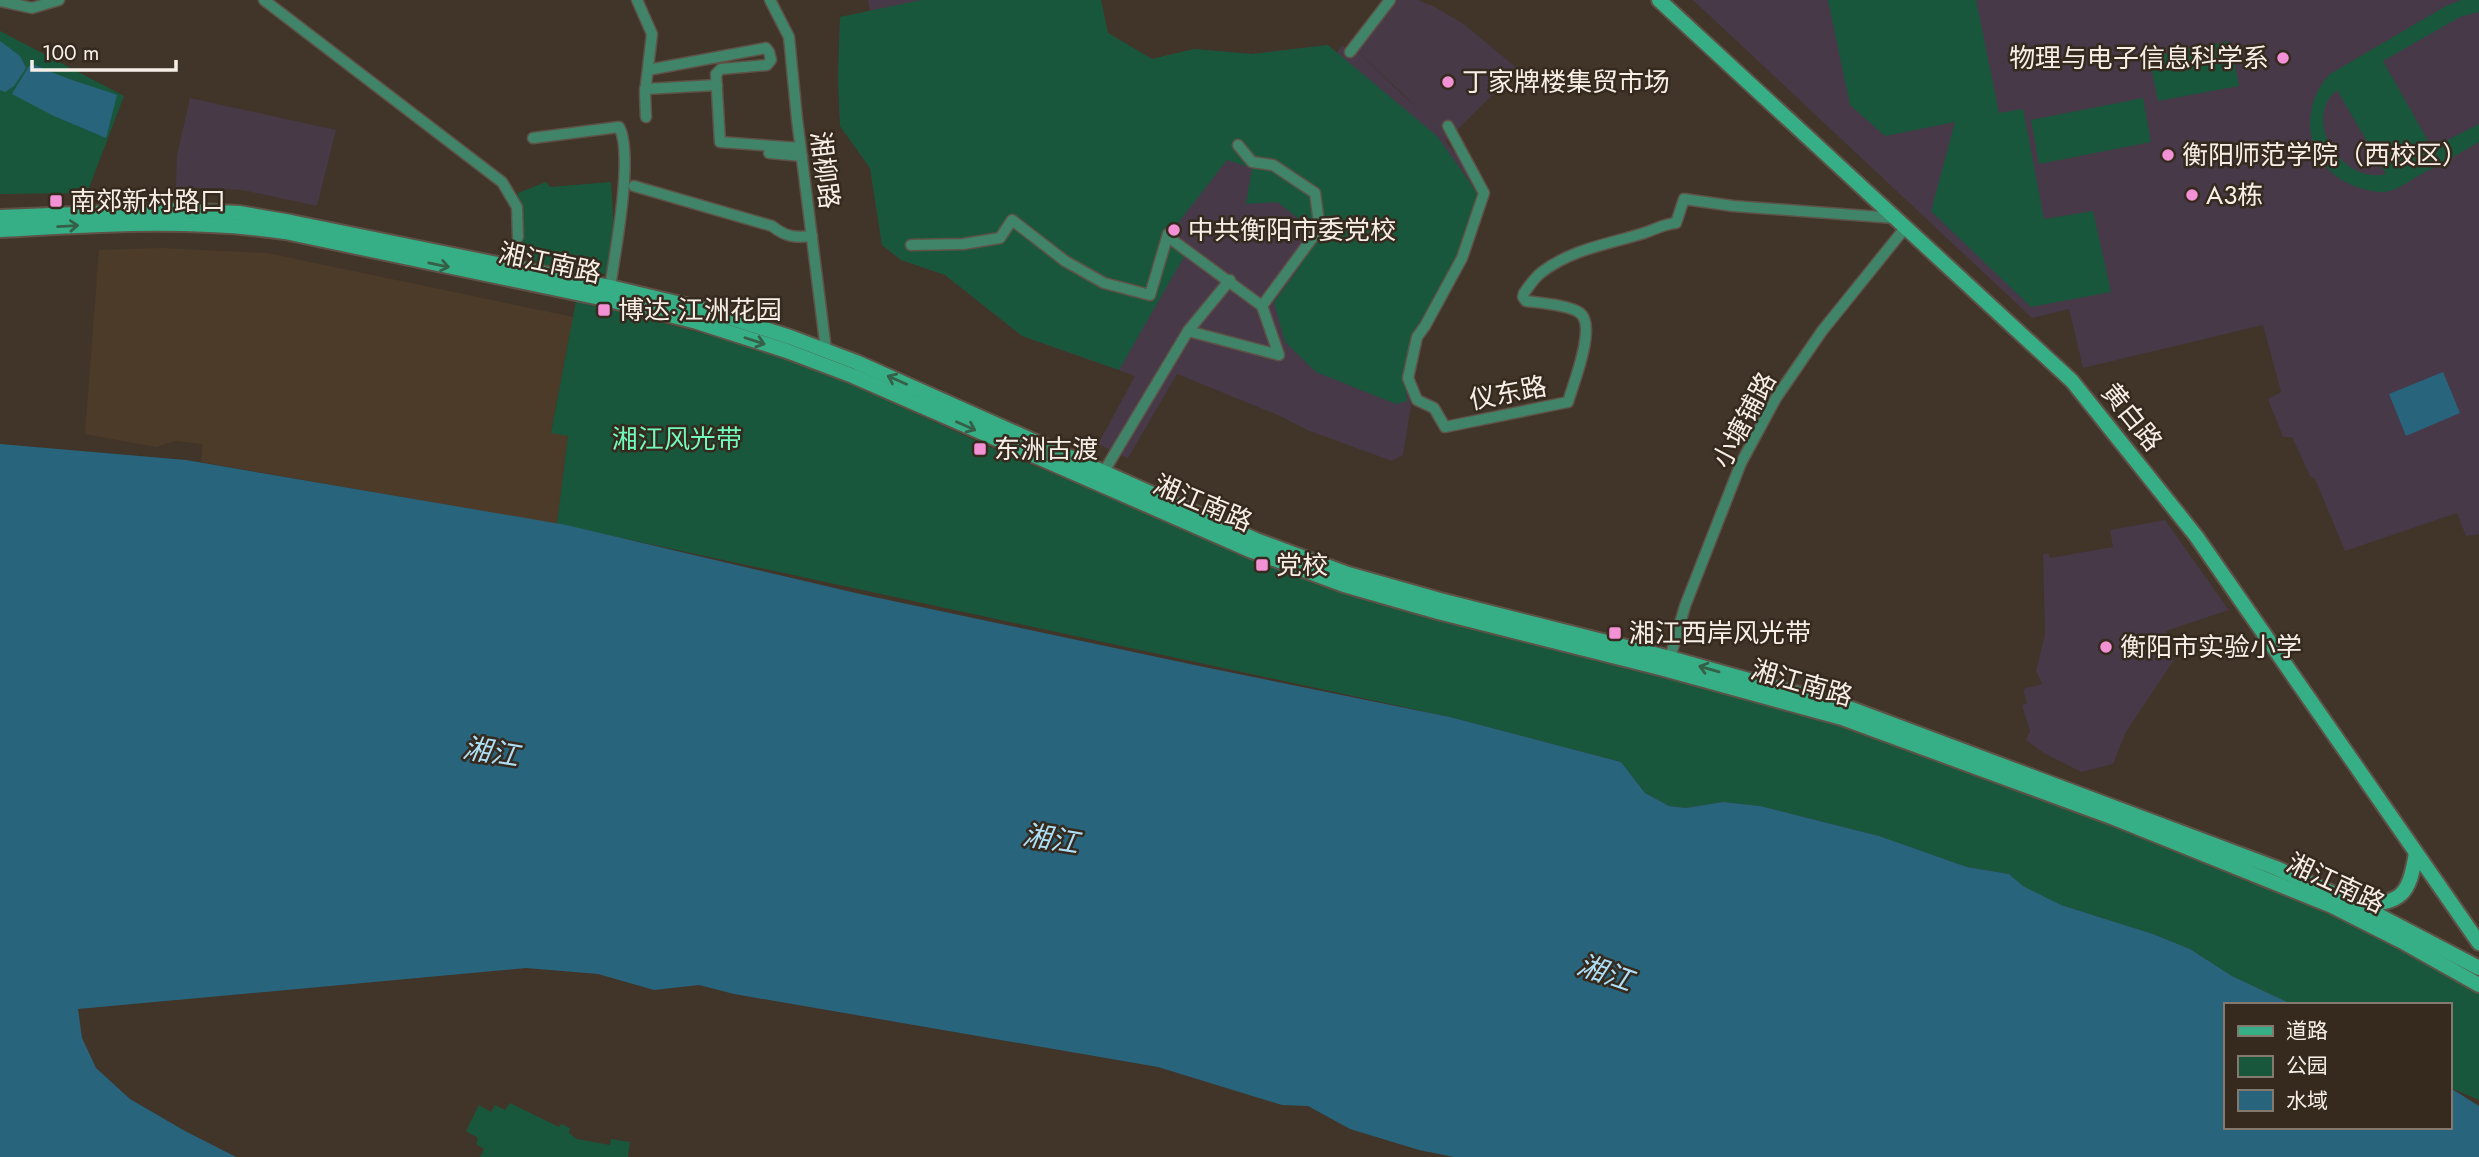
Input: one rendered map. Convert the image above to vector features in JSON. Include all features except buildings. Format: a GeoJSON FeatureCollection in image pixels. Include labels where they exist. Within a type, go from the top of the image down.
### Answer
{"type":"FeatureCollection","features":[{"type":"Feature","properties":{"kind":"main road","name":"黄白路"},"geometry":{"type":"LineString","coordinates":[[1659,0],[2072,381],[2196,536],[2479,943]]}},
{"type":"Feature","properties":{"kind":"main road","name":"湘江南路"},"geometry":{"type":"LineString","coordinates":[[0,217],[139,211],[239,213],[610,287],[706,310],[826,350],[1256,540],[1348,574],[1849,708],[2276,868],[2357,904],[2479,968]]}},
{"type":"Feature","properties":{"kind":"main road","name":"湘江南路"},"geometry":{"type":"LineString","coordinates":[[0,230],[139,223],[240,226],[285,232],[697,322],[853,376],[1252,551],[1345,585],[1842,719],[2114,818],[2332,906],[2479,985]]}},
{"type":"Feature","properties":{"kind":"main road"},"geometry":{"type":"LineString","coordinates":[[2357,904],[2384,904],[2404,893],[2412,879],[2416,853]]}},
{"type":"Feature","properties":{"kind":"street"},"geometry":{"type":"LineString","coordinates":[[0,1],[32,8],[58,0]]}},
{"type":"Feature","properties":{"kind":"street"},"geometry":{"type":"LineString","coordinates":[[264,0],[502,183],[517,207],[518,237]]}},
{"type":"Feature","properties":{"kind":"street"},"geometry":{"type":"LineString","coordinates":[[637,0],[652,34],[645,89],[646,117]]}},
{"type":"Feature","properties":{"kind":"street","name":"湘柳路"},"geometry":{"type":"LineString","coordinates":[[769,0],[789,37],[826,350]]}},
{"type":"Feature","properties":{"kind":"street"},"geometry":{"type":"LineString","coordinates":[[1350,52],[1390,0]]}},
{"type":"Feature","properties":{"kind":"street"},"geometry":{"type":"LineString","coordinates":[[648,70],[768,49],[770,63],[721,69],[716,74],[720,142],[801,152]]}},
{"type":"Feature","properties":{"kind":"street"},"geometry":{"type":"LineString","coordinates":[[645,89],[716,85]]}},
{"type":"Feature","properties":{"kind":"street","name":"仪东路"},"geometry":{"type":"LineString","coordinates":[[1448,125],[1484,193],[1462,258],[1417,337],[1408,378],[1417,400],[1434,408],[1445,427],[1568,402],[1587,336],[1586,322],[1580,313],[1570,309],[1526,301],[1524,293],[1540,273],[1571,254],[1665,224],[1676,223],[1684,199],[1899,223]]}},
{"type":"Feature","properties":{"kind":"street"},"geometry":{"type":"LineString","coordinates":[[533,138],[619,127],[624,135],[624,168],[610,287]]}},
{"type":"Feature","properties":{"kind":"street"},"geometry":{"type":"LineString","coordinates":[[1238,145],[1252,162],[1273,165],[1315,193],[1319,223],[1312,237],[1262,306]]}},
{"type":"Feature","properties":{"kind":"street"},"geometry":{"type":"LineString","coordinates":[[634,186],[772,226],[782,234],[794,238],[812,236]]}},
{"type":"Feature","properties":{"kind":"street"},"geometry":{"type":"LineString","coordinates":[[911,245],[963,244],[1000,238],[1012,220],[1065,261],[1104,283],[1150,295],[1168,234],[1262,306],[1279,355],[1188,331]]}},
{"type":"Feature","properties":{"kind":"street","name":"小塘铺路"},"geometry":{"type":"LineString","coordinates":[[1670,658],[1685,606],[1741,463],[1776,398],[1899,223]]}},
{"type":"Feature","properties":{"kind":"street"},"geometry":{"type":"LineString","coordinates":[[1103,473],[1188,331],[1230,281]]}},
{"type":"Feature","properties":{"kind":"shaded area","name":"中共衡阳市委党校"},"geometry":{"type":"Polygon","coordinates":[[[868,0],[1101,0],[1108,33],[1152,59],[1194,49],[1252,54],[1328,45],[1337,53],[1342,45],[1353,55],[1357,51],[1431,122],[1461,161],[1480,197],[1422,325],[1410,340],[1404,376],[1411,406],[1403,455],[1392,461],[1307,430],[1280,416],[1177,374],[1128,458],[1098,444],[1135,376],[1022,336],[945,275],[901,260],[882,245],[870,168],[840,126],[840,17],[870,11],[868,0]]]}},
{"type":"Feature","properties":{"kind":"shaded area","name":"丁家牌楼集贸市场"},"geometry":{"type":"Polygon","coordinates":[[[1397,0],[1418,0],[1435,7],[1465,25],[1518,69],[1446,141],[1405,96],[1357,51],[1397,0]]]}},
{"type":"Feature","properties":{"kind":"shaded area","name":"衡阳师范学院（西校区）"},"geometry":{"type":"Polygon","coordinates":[[[1693,0],[2479,0],[2479,534],[2466,536],[2457,513],[2345,551],[2315,479],[2310,476],[2292,437],[2283,437],[2268,399],[2281,392],[2263,325],[2083,368],[2069,309],[2032,318],[1693,0]]]}},
{"type":"Feature","properties":{"kind":"shaded area"},"geometry":{"type":"Polygon","coordinates":[[[190,98],[336,130],[317,206],[242,190],[176,187],[177,155],[190,98]]]}},
{"type":"Feature","properties":{"kind":"shaded area"},"geometry":{"type":"Polygon","coordinates":[[[161,248],[267,253],[573,317],[551,432],[568,435],[557,524],[201,462],[203,444],[175,441],[156,447],[85,434],[99,250],[161,248]]]}},
{"type":"Feature","properties":{"kind":"shaded area","name":"衡阳市实验小学"},"geometry":{"type":"Polygon","coordinates":[[[2165,520],[2229,610],[2166,631],[2174,660],[2126,732],[2113,764],[2081,772],[2042,752],[2026,740],[2030,731],[2022,705],[2027,703],[2023,689],[2042,684],[2036,671],[2045,634],[2043,554],[2048,553],[2050,558],[2113,547],[2110,530],[2165,520]]]}},
{"type":"Feature","properties":{"kind":"green space","name":"中共衡阳市委党校"},"geometry":{"type":"Polygon","coordinates":[[[921,0],[1101,0],[1108,33],[1152,59],[1194,49],[1252,54],[1328,45],[1437,136],[1480,197],[1458,258],[1413,340],[1406,377],[1407,401],[1396,404],[1316,372],[1285,342],[1274,302],[1319,234],[1277,202],[1246,204],[1252,168],[1227,160],[1171,232],[1190,246],[1119,370],[1022,336],[945,275],[901,260],[882,245],[870,168],[840,126],[840,17],[921,0]]]}},
{"type":"Feature","properties":{"kind":"green space"},"geometry":{"type":"Polygon","coordinates":[[[1828,0],[1976,0],[1999,113],[2023,109],[2044,219],[2093,211],[2111,292],[2031,307],[1931,211],[1955,122],[1885,136],[1850,105],[1828,0]]]}},
{"type":"Feature","properties":{"kind":"green space"},"geometry":{"type":"Polygon","coordinates":[[[2461,0],[2479,0],[2479,12],[2460,17],[2383,61],[2432,148],[2479,124],[2479,142],[2389,191],[2365,189],[2336,176],[2316,151],[2311,136],[2313,103],[2320,88],[2330,74],[2446,6],[2461,0]],[[2337,90],[2327,103],[2323,118],[2325,133],[2332,148],[2355,170],[2370,175],[2386,174],[2337,90]]]}},
{"type":"Feature","properties":{"kind":"green space"},"geometry":{"type":"Polygon","coordinates":[[[0,31],[124,96],[87,193],[0,194],[0,31]]]}},
{"type":"Feature","properties":{"kind":"green space"},"geometry":{"type":"Polygon","coordinates":[[[2230,41],[2239,86],[2158,101],[2149,57],[2230,41]]]}},
{"type":"Feature","properties":{"kind":"green space"},"geometry":{"type":"Polygon","coordinates":[[[2143,98],[2151,142],[2039,164],[2031,120],[2143,98]]]}},
{"type":"Feature","properties":{"kind":"green space"},"geometry":{"type":"Polygon","coordinates":[[[546,182],[550,187],[611,182],[614,232],[606,273],[598,276],[541,264],[523,255],[518,193],[546,182]]]}},
{"type":"Feature","properties":{"kind":"green space","name":"湘江风光带"},"geometry":{"type":"Polygon","coordinates":[[[576,301],[761,348],[833,376],[992,448],[1273,566],[1627,668],[1836,724],[2193,857],[2373,933],[2479,993],[2479,1100],[2451,1088],[2451,1003],[2289,1003],[2232,976],[2190,949],[2153,934],[2061,905],[2023,886],[2009,874],[1967,867],[1879,836],[1760,806],[1723,802],[1686,808],[1669,806],[1645,793],[1621,762],[1450,717],[557,524],[568,436],[551,433],[576,301]]]}},
{"type":"Feature","properties":{"kind":"green space"},"geometry":{"type":"Polygon","coordinates":[[[510,1103],[559,1127],[561,1124],[570,1128],[569,1133],[577,1139],[610,1145],[611,1139],[630,1142],[628,1157],[480,1157],[484,1149],[476,1144],[478,1138],[466,1131],[479,1105],[491,1112],[495,1105],[505,1110],[510,1103]]]}},
{"type":"Feature","properties":{"kind":"water"},"geometry":{"type":"Polygon","coordinates":[[[0,41],[20,56],[26,68],[14,86],[5,92],[0,90],[0,41]]]}},
{"type":"Feature","properties":{"kind":"water"},"geometry":{"type":"Polygon","coordinates":[[[35,65],[117,95],[106,138],[54,116],[12,94],[29,66],[35,65]]]}},
{"type":"Feature","properties":{"kind":"water"},"geometry":{"type":"Polygon","coordinates":[[[2443,372],[2460,413],[2406,436],[2389,394],[2443,372]]]}},
{"type":"Feature","properties":{"kind":"water","name":"湘江"},"geometry":{"type":"Polygon","coordinates":[[[0,444],[186,460],[566,525],[860,594],[1450,717],[1621,762],[1645,793],[1669,806],[1686,808],[1723,802],[1760,806],[1879,836],[1967,867],[2009,874],[2023,886],[2061,905],[2153,934],[2190,949],[2232,976],[2289,1003],[2224,1003],[2224,1129],[2451,1129],[2451,1088],[2479,1106],[2479,1157],[1454,1157],[1419,1150],[1350,1129],[1308,1106],[1282,1105],[1158,1067],[734,994],[699,985],[654,990],[598,974],[526,968],[78,1009],[82,1038],[96,1068],[130,1099],[236,1157],[0,1157],[0,444]]]}},
{"type":"Feature","properties":{"kind":"place","name":"物理与电子信息科学系"},"geometry":{"type":"Point","coordinates":[2283,58]}},
{"type":"Feature","properties":{"kind":"place","name":"丁家牌楼集贸市场"},"geometry":{"type":"Point","coordinates":[1448,82]}},
{"type":"Feature","properties":{"kind":"place","name":"衡阳师范学院（西校区）"},"geometry":{"type":"Point","coordinates":[2168,155]}},
{"type":"Feature","properties":{"kind":"place","name":"A3栋"},"geometry":{"type":"Point","coordinates":[2192,195]}},
{"type":"Feature","properties":{"kind":"place","name":"南郊新村路口"},"geometry":{"type":"Point","coordinates":[56,201]}},
{"type":"Feature","properties":{"kind":"place","name":"中共衡阳市委党校"},"geometry":{"type":"Point","coordinates":[1174,230]}},
{"type":"Feature","properties":{"kind":"place","name":"博达·江洲花园"},"geometry":{"type":"Point","coordinates":[604,310]}},
{"type":"Feature","properties":{"kind":"place","name":"东洲古渡"},"geometry":{"type":"Point","coordinates":[980,449]}},
{"type":"Feature","properties":{"kind":"place","name":"党校"},"geometry":{"type":"Point","coordinates":[1262,565]}},
{"type":"Feature","properties":{"kind":"place","name":"湘江西岸风光带"},"geometry":{"type":"Point","coordinates":[1615,633]}},
{"type":"Feature","properties":{"kind":"place","name":"衡阳市实验小学"},"geometry":{"type":"Point","coordinates":[2106,647]}}]}
